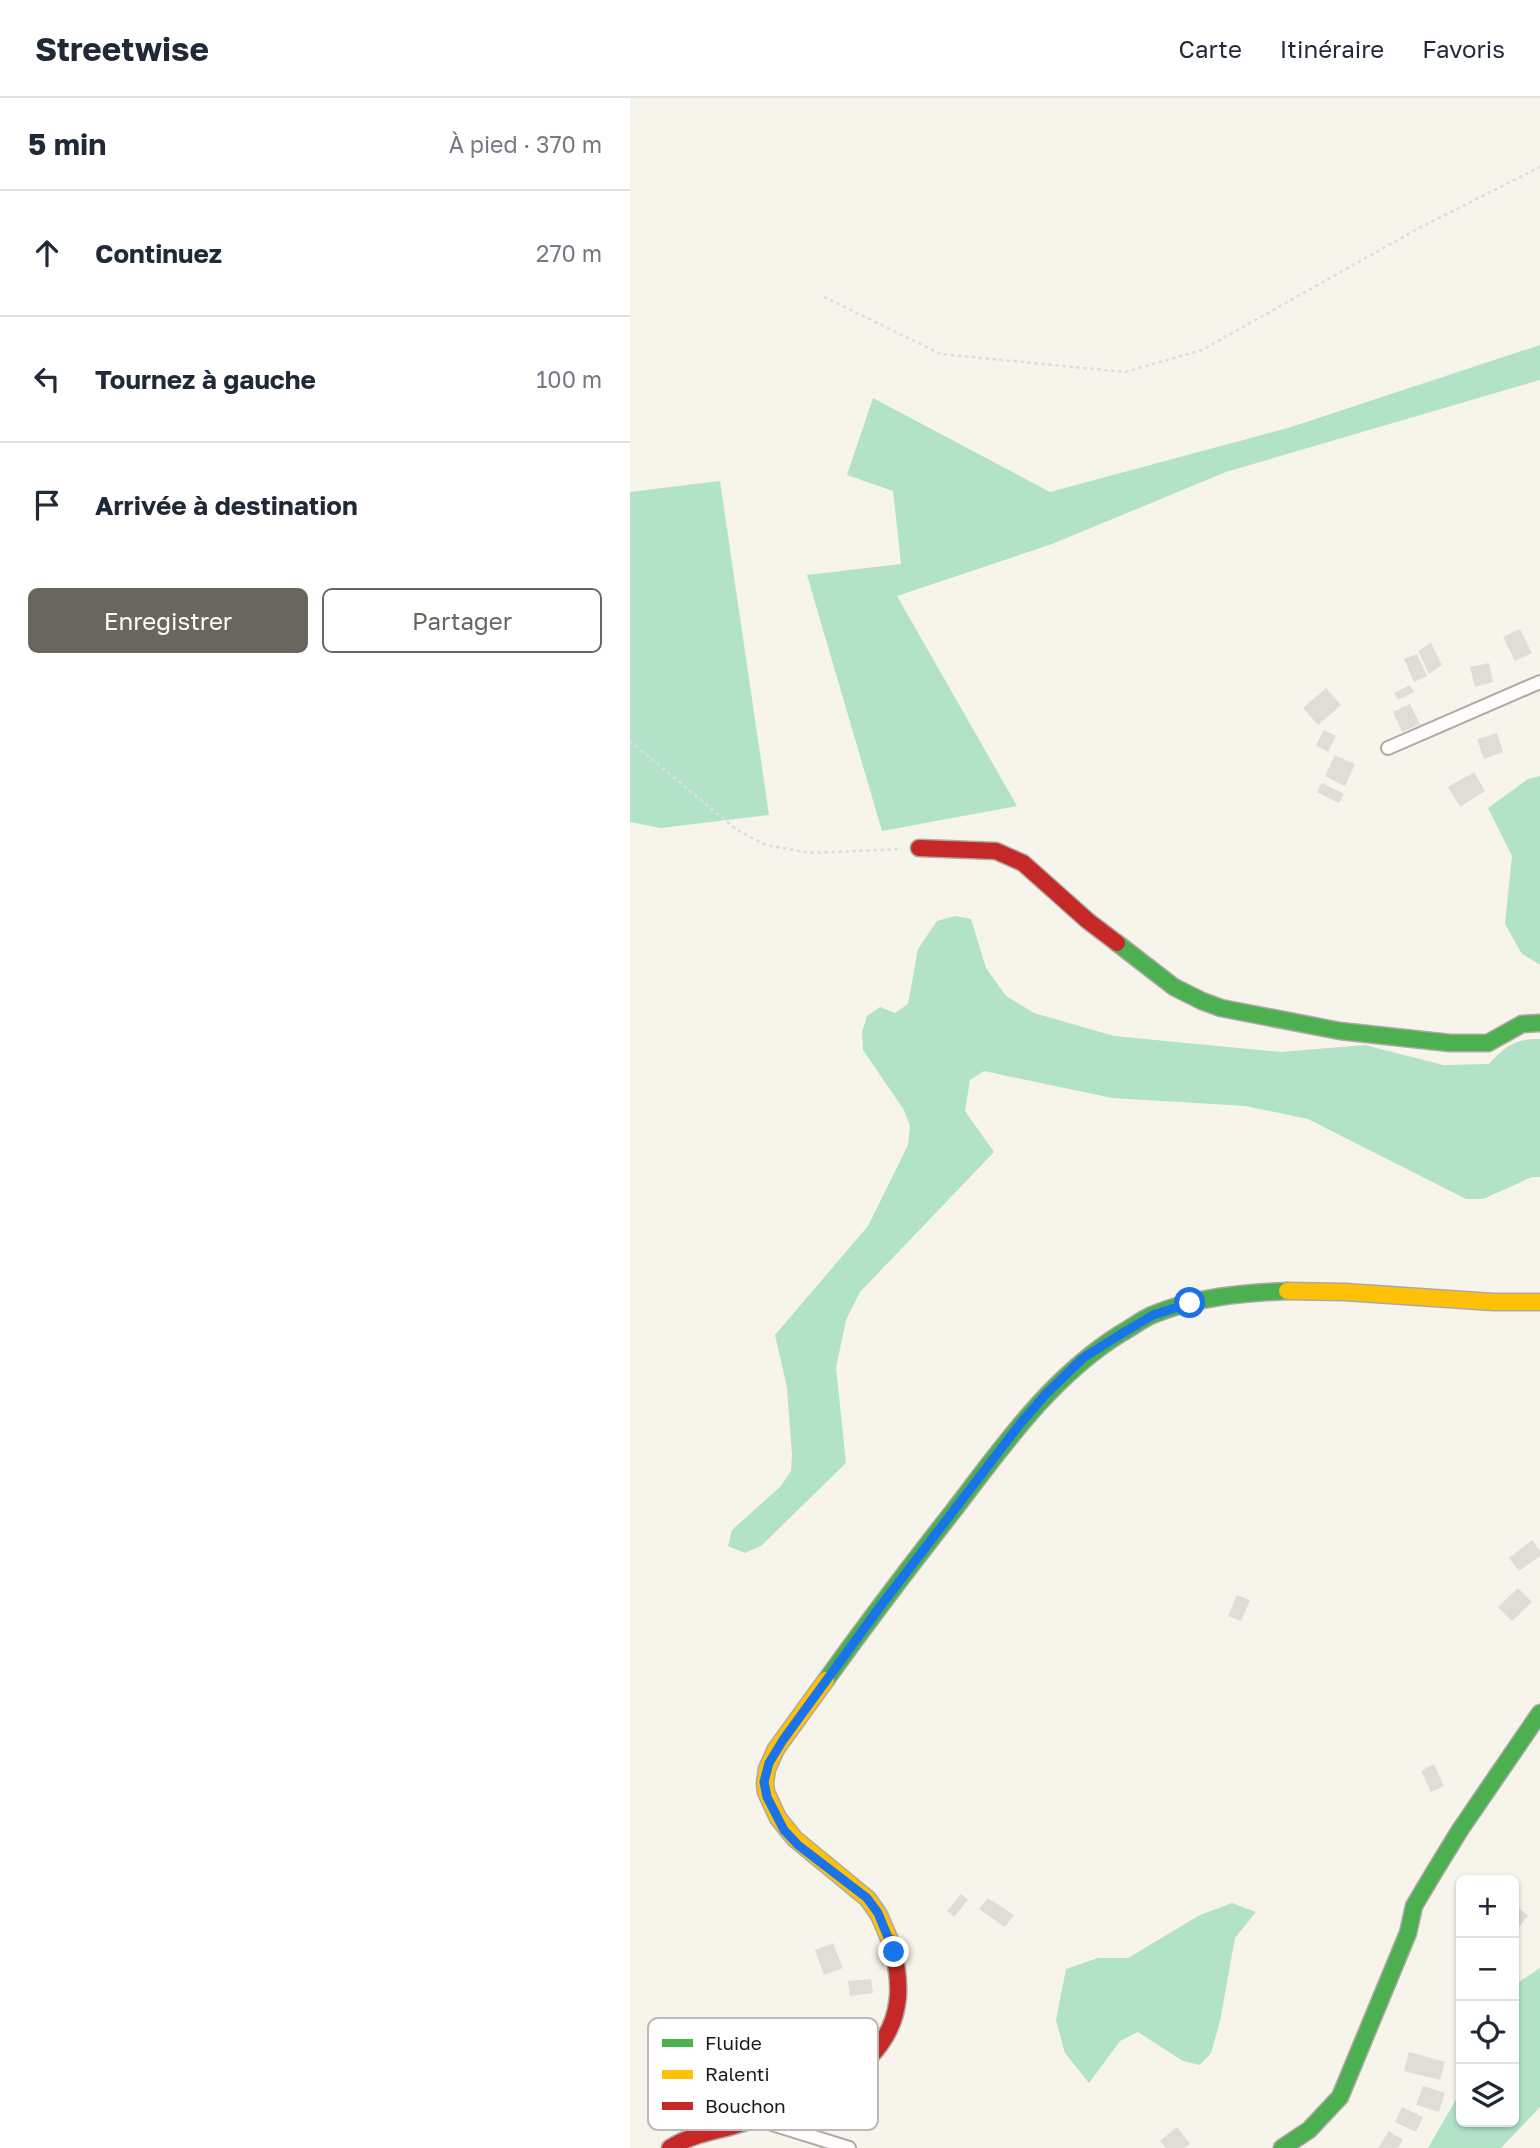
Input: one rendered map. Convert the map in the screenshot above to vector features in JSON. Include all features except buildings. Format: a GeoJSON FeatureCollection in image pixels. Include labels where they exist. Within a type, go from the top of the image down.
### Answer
{"type":"FeatureCollection","features":[{"type":"Feature","properties":{"kind":"street"},"geometry":{"type":"LineString","coordinates":[[1388,748],[1540,682]]}},
{"type":"Feature","properties":{"kind":"street"},"geometry":{"type":"LineString","coordinates":[[919,848],[996,850],[1023,863],[1088,921],[1174,987],[1221,1008],[1340,1031],[1450,1043],[1488,1043],[1522,1024],[1540,1023]]}},
{"type":"Feature","properties":{"kind":"street"},"geometry":{"type":"LineString","coordinates":[[878,2045],[893,2027],[898,2003],[898,1977],[894,1952],[878,1913],[867,1898],[798,1845],[784,1830],[767,1797],[764,1782],[769,1763],[783,1740],[879,1608],[1046,1394],[1083,1358],[1153,1315],[1190,1303],[1257,1293],[1307,1292],[1482,1303],[1540,1302]]}},
{"type":"Feature","properties":{"kind":"street"},"geometry":{"type":"LineString","coordinates":[[1282,2148],[1309,2130],[1340,2097],[1408,1933],[1414,1906],[1460,1830],[1540,1713]]}},
{"type":"Feature","properties":{"kind":"street"},"geometry":{"type":"LineString","coordinates":[[670,2148],[688,2138],[716,2130]]}},
{"type":"Feature","properties":{"kind":"street"},"geometry":{"type":"LineString","coordinates":[[790,2130],[849,2148]]}},
{"type":"Feature","properties":{"kind":"path"},"geometry":{"type":"LineString","coordinates":[[824,297],[941,354],[1125,372],[1202,350],[1419,228],[1540,167]]}},
{"type":"Feature","properties":{"kind":"path"},"geometry":{"type":"LineString","coordinates":[[630,741],[737,830],[766,845],[810,853],[919,848]]}},
{"type":"Feature","properties":{"kind":"green space"},"geometry":{"type":"Polygon","coordinates":[[[1540,345],[1540,380],[1226,472],[1052,544],[897,596],[1017,806],[882,831],[807,575],[901,564],[893,491],[847,475],[873,398],[1050,492],[1288,428],[1540,345]]]}},
{"type":"Feature","properties":{"kind":"green space"},"geometry":{"type":"Polygon","coordinates":[[[720,481],[769,815],[661,828],[630,822],[630,492],[720,481]]]}},
{"type":"Feature","properties":{"kind":"green space"},"geometry":{"type":"Polygon","coordinates":[[[1540,776],[1539,964],[1522,954],[1505,924],[1512,856],[1488,808],[1528,779],[1540,776]]]}},
{"type":"Feature","properties":{"kind":"green space"},"geometry":{"type":"Polygon","coordinates":[[[955,916],[971,919],[986,968],[1006,996],[1034,1013],[1114,1036],[1281,1052],[1365,1045],[1443,1065],[1489,1064],[1511,1045],[1524,1040],[1540,1039],[1540,1177],[1532,1177],[1483,1199],[1466,1199],[1308,1119],[1246,1106],[1112,1098],[984,1071],[970,1080],[965,1111],[994,1152],[860,1292],[846,1320],[836,1368],[846,1463],[761,1546],[745,1553],[728,1546],[732,1530],[781,1486],[791,1471],[787,1387],[775,1335],[868,1226],[908,1145],[910,1126],[904,1110],[863,1050],[862,1032],[867,1016],[880,1007],[895,1013],[908,1004],[918,949],[937,921],[955,916]]]}},
{"type":"Feature","properties":{"kind":"green space"},"geometry":{"type":"Polygon","coordinates":[[[1232,1903],[1256,1912],[1235,1938],[1220,2021],[1211,2053],[1200,2065],[1183,2061],[1138,2032],[1120,2041],[1089,2083],[1065,2053],[1056,2020],[1066,1969],[1098,1958],[1128,1958],[1200,1915],[1232,1903]]]}},
{"type":"Feature","properties":{"kind":"green space"},"geometry":{"type":"Polygon","coordinates":[[[1540,1968],[1540,2107],[1501,2148],[1428,2148],[1456,2100],[1456,2127],[1519,2127],[1519,1982],[1540,1968]]]}},
{"type":"Feature","properties":{"kind":"traffic: fast"},"geometry":{"type":"LineString","coordinates":[[1117,943],[1174,987],[1202,1001],[1221,1008],[1340,1031],[1450,1043],[1488,1043],[1522,1024],[1540,1023]]}},
{"type":"Feature","properties":{"kind":"traffic: fast"},"geometry":{"type":"LineString","coordinates":[[826,1680],[905,1573],[1029,1414],[1071,1371],[1120,1334],[1148,1317],[1168,1309],[1219,1297],[1287,1291]]}},
{"type":"Feature","properties":{"kind":"traffic: fast"},"geometry":{"type":"LineString","coordinates":[[1282,2148],[1309,2130],[1340,2097],[1408,1933],[1414,1906],[1460,1830],[1540,1713]]}},
{"type":"Feature","properties":{"kind":"traffic: slow"},"geometry":{"type":"LineString","coordinates":[[1287,1291],[1540,1302]]}},
{"type":"Feature","properties":{"kind":"traffic: slow"},"geometry":{"type":"LineString","coordinates":[[826,1680],[776,1749],[767,1769],[766,1792],[778,1818],[795,1839],[868,1899],[879,1915],[891,1943]]}},
{"type":"Feature","properties":{"kind":"traffic: jam"},"geometry":{"type":"LineString","coordinates":[[919,848],[996,851],[1023,863],[1117,943]]}},
{"type":"Feature","properties":{"kind":"traffic: jam"},"geometry":{"type":"LineString","coordinates":[[878,2047],[891,2025],[898,1999],[897,1972],[891,1943]]}},
{"type":"Feature","properties":{"kind":"traffic: jam"},"geometry":{"type":"LineString","coordinates":[[670,2148],[719,2130]]}},
{"type":"Feature","properties":{"kind":"route"},"geometry":{"type":"LineString","coordinates":[[894,1952],[878,1913],[867,1898],[798,1845],[784,1830],[767,1797],[764,1782],[769,1763],[879,1608],[1046,1394],[1083,1358],[1153,1315],[1190,1303]]}}]}
